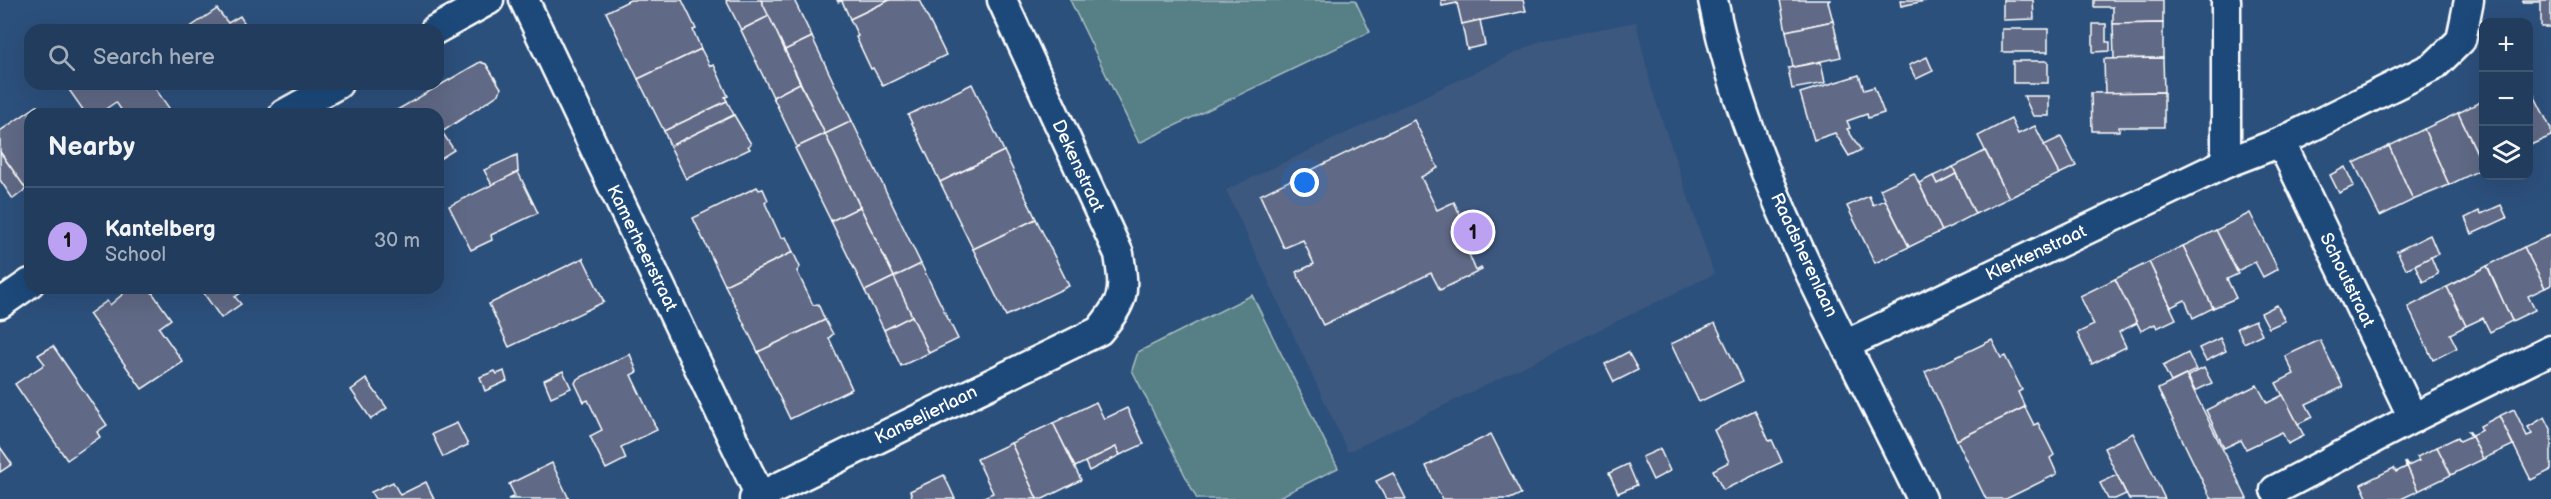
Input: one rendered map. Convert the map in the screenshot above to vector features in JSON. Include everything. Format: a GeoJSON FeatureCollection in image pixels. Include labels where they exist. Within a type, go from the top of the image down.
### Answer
{"type":"FeatureCollection","features":[{"type":"Feature","properties":{"kind":"street"},"geometry":{"type":"LineString","coordinates":[[444,25],[489,0]]}},
{"type":"Feature","properties":{"kind":"street","name":"Kamerheerstraat"},"geometry":{"type":"LineString","coordinates":[[524,0],[757,497]]}},
{"type":"Feature","properties":{"kind":"street","name":"Dekenstraat"},"geometry":{"type":"LineString","coordinates":[[1002,0],[1119,254],[1124,285],[1119,307],[1099,331]]}},
{"type":"Feature","properties":{"kind":"street","name":"Raadsherenlaan"},"geometry":{"type":"LineString","coordinates":[[1713,0],[1736,92],[1769,180],[1922,499]]}},
{"type":"Feature","properties":{"kind":"street"},"geometry":{"type":"LineString","coordinates":[[2226,0],[2226,164]]}},
{"type":"Feature","properties":{"kind":"street","name":"Klerkenstraat"},"geometry":{"type":"LineString","coordinates":[[1847,344],[2226,164],[2281,142],[2434,66],[2461,40],[2469,0]]}},
{"type":"Feature","properties":{"kind":"street"},"geometry":{"type":"LineString","coordinates":[[295,108],[327,90]]}},
{"type":"Feature","properties":{"kind":"street","name":"Schoutstraat"},"geometry":{"type":"LineString","coordinates":[[2281,142],[2413,418]]}},
{"type":"Feature","properties":{"kind":"street"},"geometry":{"type":"LineString","coordinates":[[0,304],[24,287]]}},
{"type":"Feature","properties":{"kind":"street","name":"Kanselierlaan"},"geometry":{"type":"LineString","coordinates":[[757,497],[1099,331]]}},
{"type":"Feature","properties":{"kind":"street"},"geometry":{"type":"LineString","coordinates":[[2275,490],[2551,350]]}},
{"type":"Feature","properties":{"kind":"shaded area"},"geometry":{"type":"Polygon","coordinates":[[[1636,22],[1652,90],[1714,274],[1348,452],[1226,190],[1541,41],[1636,22]]]}},
{"type":"Feature","properties":{"kind":"green space"},"geometry":{"type":"Polygon","coordinates":[[[1070,0],[1355,0],[1370,32],[1139,143],[1070,0]]]}},
{"type":"Feature","properties":{"kind":"green space"},"geometry":{"type":"Polygon","coordinates":[[[1252,295],[1338,468],[1275,499],[1197,499],[1132,370],[1138,352],[1252,295]]]}},
{"type":"Feature","properties":{"kind":"building"},"geometry":{"type":"Polygon","coordinates":[[[630,0],[682,0],[696,29],[693,30],[701,49],[638,79],[606,12],[630,0]]]}},
{"type":"Feature","properties":{"kind":"building"},"geometry":{"type":"Polygon","coordinates":[[[726,0],[761,0],[769,16],[741,30],[726,0]]]}},
{"type":"Feature","properties":{"kind":"building"},"geometry":{"type":"Polygon","coordinates":[[[761,0],[794,0],[812,37],[785,50],[761,0]]]}},
{"type":"Feature","properties":{"kind":"building"},"geometry":{"type":"Polygon","coordinates":[[[837,0],[890,0],[850,19],[842,1],[837,0]]]}},
{"type":"Feature","properties":{"kind":"building"},"geometry":{"type":"Polygon","coordinates":[[[890,0],[919,0],[946,55],[883,86],[873,68],[871,69],[850,19],[890,0]]]}},
{"type":"Feature","properties":{"kind":"building"},"geometry":{"type":"Polygon","coordinates":[[[1441,0],[1523,0],[1526,11],[1462,24],[1457,3],[1442,6],[1441,0]]]}},
{"type":"Feature","properties":{"kind":"building"},"geometry":{"type":"Polygon","coordinates":[[[1780,0],[1830,0],[1828,2],[1833,21],[1786,31],[1780,0]]]}},
{"type":"Feature","properties":{"kind":"building"},"geometry":{"type":"Polygon","coordinates":[[[1900,0],[1929,0],[1901,6],[1900,0]]]}},
{"type":"Feature","properties":{"kind":"building"},"geometry":{"type":"Polygon","coordinates":[[[2003,0],[2033,0],[2034,19],[2003,20],[2003,0]]]}},
{"type":"Feature","properties":{"kind":"building"},"geometry":{"type":"Polygon","coordinates":[[[2094,0],[2163,0],[2163,23],[2113,24],[2113,7],[2094,7],[2094,0]]]}},
{"type":"Feature","properties":{"kind":"building"},"geometry":{"type":"Polygon","coordinates":[[[2523,0],[2551,0],[2551,27],[2541,27],[2541,2],[2523,2],[2523,0]]]}},
{"type":"Feature","properties":{"kind":"building"},"geometry":{"type":"Polygon","coordinates":[[[217,9],[228,23],[240,16],[245,24],[195,24],[217,9]]]}},
{"type":"Feature","properties":{"kind":"building"},"geometry":{"type":"Polygon","coordinates":[[[769,16],[800,83],[773,97],[741,30],[769,16]]]}},
{"type":"Feature","properties":{"kind":"building"},"geometry":{"type":"Polygon","coordinates":[[[1480,20],[1485,45],[1467,49],[1462,24],[1480,20]]]}},
{"type":"Feature","properties":{"kind":"building"},"geometry":{"type":"Polygon","coordinates":[[[1833,21],[1841,57],[1793,67],[1786,31],[1833,21]]]}},
{"type":"Feature","properties":{"kind":"building"},"geometry":{"type":"Polygon","coordinates":[[[2163,23],[2163,58],[2114,59],[2113,24],[2163,23]]]}},
{"type":"Feature","properties":{"kind":"building"},"geometry":{"type":"Polygon","coordinates":[[[2093,24],[2106,24],[2106,42],[2110,42],[2110,51],[2093,52],[2093,24]]]}},
{"type":"Feature","properties":{"kind":"building"},"geometry":{"type":"Polygon","coordinates":[[[2002,29],[2048,29],[2048,52],[2002,52],[2002,29]]]}},
{"type":"Feature","properties":{"kind":"building"},"geometry":{"type":"Polygon","coordinates":[[[812,37],[852,121],[825,134],[785,50],[812,37]]]}},
{"type":"Feature","properties":{"kind":"building"},"geometry":{"type":"Polygon","coordinates":[[[701,49],[710,66],[714,65],[728,96],[725,97],[727,101],[664,131],[638,79],[701,49]]]}},
{"type":"Feature","properties":{"kind":"building"},"geometry":{"type":"Polygon","coordinates":[[[1927,57],[1933,71],[1916,79],[1909,65],[1927,57]]]}},
{"type":"Feature","properties":{"kind":"building"},"geometry":{"type":"Polygon","coordinates":[[[2163,58],[2164,92],[2105,93],[2104,59],[2163,58]]]}},
{"type":"Feature","properties":{"kind":"building"},"geometry":{"type":"Polygon","coordinates":[[[2013,61],[2048,61],[2048,83],[2013,83],[2013,61]]]}},
{"type":"Feature","properties":{"kind":"building"},"geometry":{"type":"Polygon","coordinates":[[[480,62],[486,64],[501,88],[499,94],[444,131],[444,108],[400,108],[432,90],[444,90],[444,83],[480,62]]]}},
{"type":"Feature","properties":{"kind":"building"},"geometry":{"type":"Polygon","coordinates":[[[1821,62],[1825,83],[1792,89],[1788,68],[1821,62]]]}},
{"type":"Feature","properties":{"kind":"building"},"geometry":{"type":"Polygon","coordinates":[[[1859,75],[1864,90],[1874,87],[1884,113],[1868,118],[1867,114],[1847,121],[1850,128],[1847,129],[1861,150],[1849,156],[1835,133],[1814,140],[1800,93],[1859,75]]]}},
{"type":"Feature","properties":{"kind":"building"},"geometry":{"type":"Polygon","coordinates":[[[800,83],[825,134],[797,147],[773,97],[800,83]]]}},
{"type":"Feature","properties":{"kind":"building"},"geometry":{"type":"Polygon","coordinates":[[[972,84],[1004,151],[940,182],[908,115],[972,84]]]}},
{"type":"Feature","properties":{"kind":"building"},"geometry":{"type":"Polygon","coordinates":[[[69,90],[156,90],[169,108],[120,108],[116,102],[107,108],[82,108],[69,90]]]}},
{"type":"Feature","properties":{"kind":"building"},"geometry":{"type":"Polygon","coordinates":[[[2164,92],[2164,127],[2119,127],[2119,131],[2092,131],[2091,93],[2164,92]]]}},
{"type":"Feature","properties":{"kind":"building"},"geometry":{"type":"Polygon","coordinates":[[[2533,93],[2551,129],[2551,136],[2533,144],[2533,93]]]}},
{"type":"Feature","properties":{"kind":"building"},"geometry":{"type":"Polygon","coordinates":[[[2024,96],[2049,96],[2049,116],[2033,116],[2024,96]]]}},
{"type":"Feature","properties":{"kind":"building"},"geometry":{"type":"Polygon","coordinates":[[[727,101],[734,115],[670,146],[664,131],[727,101]]]}},
{"type":"Feature","properties":{"kind":"building"},"geometry":{"type":"Polygon","coordinates":[[[2479,102],[2479,157],[2458,113],[2479,102]]]}},
{"type":"Feature","properties":{"kind":"building"},"geometry":{"type":"Polygon","coordinates":[[[2458,113],[2479,157],[2479,170],[2449,185],[2424,129],[2458,113]]]}},
{"type":"Feature","properties":{"kind":"building"},"geometry":{"type":"Polygon","coordinates":[[[24,115],[24,186],[0,152],[0,131],[24,115]]]}},
{"type":"Feature","properties":{"kind":"building"},"geometry":{"type":"Polygon","coordinates":[[[734,115],[751,144],[748,146],[750,149],[686,179],[670,146],[734,115]]]}},
{"type":"Feature","properties":{"kind":"building"},"geometry":{"type":"Polygon","coordinates":[[[2011,119],[2018,134],[2035,126],[2059,174],[2009,198],[1978,136],[2011,119]]]}},
{"type":"Feature","properties":{"kind":"building"},"geometry":{"type":"Polygon","coordinates":[[[1414,120],[1438,168],[1421,177],[1437,210],[1454,202],[1477,250],[1469,254],[1476,271],[1481,268],[1482,270],[1440,290],[1431,273],[1323,325],[1296,272],[1314,264],[1303,240],[1284,248],[1260,195],[1414,120]]]}},
{"type":"Feature","properties":{"kind":"building"},"geometry":{"type":"Polygon","coordinates":[[[852,121],[921,264],[894,277],[825,134],[852,121]]]}},
{"type":"Feature","properties":{"kind":"building"},"geometry":{"type":"Polygon","coordinates":[[[2424,129],[2449,185],[2413,200],[2389,146],[2424,129]]]}},
{"type":"Feature","properties":{"kind":"building"},"geometry":{"type":"Polygon","coordinates":[[[825,134],[860,207],[831,221],[795,148],[825,134]]]}},
{"type":"Feature","properties":{"kind":"building"},"geometry":{"type":"Polygon","coordinates":[[[444,135],[454,150],[444,156],[444,135]]]}},
{"type":"Feature","properties":{"kind":"building"},"geometry":{"type":"Polygon","coordinates":[[[2061,137],[2076,166],[2059,174],[2044,145],[2061,137]]]}},
{"type":"Feature","properties":{"kind":"building"},"geometry":{"type":"Polygon","coordinates":[[[2389,146],[2413,200],[2380,216],[2354,163],[2389,146]]]}},
{"type":"Feature","properties":{"kind":"building"},"geometry":{"type":"Polygon","coordinates":[[[1004,151],[1036,219],[973,249],[940,182],[1004,151]]]}},
{"type":"Feature","properties":{"kind":"building"},"geometry":{"type":"Polygon","coordinates":[[[1985,151],[2009,198],[1975,214],[1953,167],[1985,151]]]}},
{"type":"Feature","properties":{"kind":"building"},"geometry":{"type":"Polygon","coordinates":[[[0,152],[24,186],[24,191],[13,199],[0,180],[0,152]]]}},
{"type":"Feature","properties":{"kind":"building"},"geometry":{"type":"Polygon","coordinates":[[[517,155],[518,172],[492,185],[484,170],[517,155]]]}},
{"type":"Feature","properties":{"kind":"building"},"geometry":{"type":"Polygon","coordinates":[[[1953,167],[1956,174],[1937,184],[1933,176],[1953,167]]]}},
{"type":"Feature","properties":{"kind":"building"},"geometry":{"type":"Polygon","coordinates":[[[2345,167],[2354,186],[2339,193],[2330,175],[2345,167]]]}},
{"type":"Feature","properties":{"kind":"building"},"geometry":{"type":"Polygon","coordinates":[[[518,172],[538,213],[491,235],[492,240],[471,250],[449,206],[518,172]]]}},
{"type":"Feature","properties":{"kind":"building"},"geometry":{"type":"Polygon","coordinates":[[[1914,173],[1942,231],[1909,247],[1880,189],[1914,173]]]}},
{"type":"Feature","properties":{"kind":"building"},"geometry":{"type":"Polygon","coordinates":[[[1956,174],[1975,214],[1942,231],[1919,183],[1933,176],[1937,184],[1956,174]]]}},
{"type":"Feature","properties":{"kind":"building"},"geometry":{"type":"Polygon","coordinates":[[[757,187],[759,190],[763,189],[768,200],[765,203],[781,238],[786,237],[793,252],[725,285],[693,218],[757,187]]]}},
{"type":"Feature","properties":{"kind":"building"},"geometry":{"type":"Polygon","coordinates":[[[1869,196],[1873,205],[1885,200],[1909,247],[1875,263],[1847,206],[1869,196]]]}},
{"type":"Feature","properties":{"kind":"building"},"geometry":{"type":"Polygon","coordinates":[[[2501,205],[2507,218],[2472,234],[2465,218],[2479,211],[2481,214],[2501,205]]]}},
{"type":"Feature","properties":{"kind":"building"},"geometry":{"type":"Polygon","coordinates":[[[860,207],[894,277],[865,291],[831,221],[860,207]]]}},
{"type":"Feature","properties":{"kind":"building"},"geometry":{"type":"Polygon","coordinates":[[[2250,213],[2278,269],[2263,277],[2255,262],[2237,271],[2216,230],[2250,213]]]}},
{"type":"Feature","properties":{"kind":"building"},"geometry":{"type":"Polygon","coordinates":[[[1036,219],[1069,286],[1006,316],[973,249],[1036,219]]]}},
{"type":"Feature","properties":{"kind":"building"},"geometry":{"type":"Polygon","coordinates":[[[2216,230],[2238,274],[2227,279],[2236,298],[2213,308],[2183,246],[2216,230]]]}},
{"type":"Feature","properties":{"kind":"building"},"geometry":{"type":"Polygon","coordinates":[[[2430,235],[2438,254],[2406,269],[2397,251],[2430,235]]]}},
{"type":"Feature","properties":{"kind":"building"},"geometry":{"type":"Polygon","coordinates":[[[2551,235],[2551,285],[2545,288],[2524,247],[2551,235]]]}},
{"type":"Feature","properties":{"kind":"building"},"geometry":{"type":"Polygon","coordinates":[[[2183,246],[2213,308],[2193,318],[2185,300],[2171,307],[2149,262],[2183,246]]]}},
{"type":"Feature","properties":{"kind":"building"},"geometry":{"type":"Polygon","coordinates":[[[2524,247],[2545,288],[2528,296],[2535,310],[2512,321],[2487,266],[2524,247]]]}},
{"type":"Feature","properties":{"kind":"building"},"geometry":{"type":"Polygon","coordinates":[[[793,252],[800,267],[797,271],[813,305],[818,304],[825,320],[758,352],[725,285],[793,252]]]}},
{"type":"Feature","properties":{"kind":"building"},"geometry":{"type":"Polygon","coordinates":[[[2431,257],[2438,274],[2423,282],[2415,265],[2431,257]]]}},
{"type":"Feature","properties":{"kind":"building"},"geometry":{"type":"Polygon","coordinates":[[[583,258],[604,302],[509,347],[489,304],[583,258]]]}},
{"type":"Feature","properties":{"kind":"building"},"geometry":{"type":"Polygon","coordinates":[[[2149,262],[2176,319],[2157,328],[2155,324],[2141,331],[2115,279],[2149,262]]]}},
{"type":"Feature","properties":{"kind":"building"},"geometry":{"type":"Polygon","coordinates":[[[921,264],[958,339],[929,353],[894,277],[921,264]]]}},
{"type":"Feature","properties":{"kind":"building"},"geometry":{"type":"Polygon","coordinates":[[[2487,266],[2512,321],[2490,332],[2483,318],[2466,326],[2447,287],[2487,266]]]}},
{"type":"Feature","properties":{"kind":"building"},"geometry":{"type":"Polygon","coordinates":[[[894,277],[912,316],[884,330],[865,291],[894,277]]]}},
{"type":"Feature","properties":{"kind":"building"},"geometry":{"type":"Polygon","coordinates":[[[2115,279],[2137,323],[2119,332],[2126,347],[2092,364],[2077,333],[2094,325],[2080,296],[2115,279]]]}},
{"type":"Feature","properties":{"kind":"building"},"geometry":{"type":"Polygon","coordinates":[[[2447,287],[2466,326],[2450,334],[2457,348],[2433,360],[2408,307],[2447,287]]]}},
{"type":"Feature","properties":{"kind":"building"},"geometry":{"type":"Polygon","coordinates":[[[123,294],[153,294],[171,319],[159,328],[183,362],[142,389],[89,314],[107,301],[110,305],[123,294]]]}},
{"type":"Feature","properties":{"kind":"building"},"geometry":{"type":"Polygon","coordinates":[[[204,294],[239,294],[235,297],[241,304],[221,318],[204,294]]]}},
{"type":"Feature","properties":{"kind":"building"},"geometry":{"type":"Polygon","coordinates":[[[2277,305],[2285,321],[2269,328],[2261,313],[2277,305]]]}},
{"type":"Feature","properties":{"kind":"building"},"geometry":{"type":"Polygon","coordinates":[[[912,316],[929,353],[901,366],[884,330],[912,316]]]}},
{"type":"Feature","properties":{"kind":"building"},"geometry":{"type":"Polygon","coordinates":[[[825,320],[833,334],[829,338],[852,389],[790,419],[758,352],[825,320]]]}},
{"type":"Feature","properties":{"kind":"building"},"geometry":{"type":"Polygon","coordinates":[[[2255,320],[2262,334],[2244,343],[2237,328],[2255,320]]]}},
{"type":"Feature","properties":{"kind":"building"},"geometry":{"type":"Polygon","coordinates":[[[1715,323],[1743,381],[1699,402],[1671,344],[1715,323]]]}},
{"type":"Feature","properties":{"kind":"building"},"geometry":{"type":"Polygon","coordinates":[[[2220,338],[2226,351],[2206,361],[2199,348],[2220,338]]]}},
{"type":"Feature","properties":{"kind":"building"},"geometry":{"type":"Polygon","coordinates":[[[1992,340],[2001,358],[2005,356],[2022,390],[2018,392],[2025,407],[1957,440],[1925,372],[1992,340]]]}},
{"type":"Feature","properties":{"kind":"building"},"geometry":{"type":"Polygon","coordinates":[[[2320,340],[2343,387],[2306,404],[2313,417],[2298,424],[2276,383],[2294,374],[2285,356],[2320,340]]]}},
{"type":"Feature","properties":{"kind":"building"},"geometry":{"type":"Polygon","coordinates":[[[53,346],[107,425],[97,432],[100,437],[67,460],[15,384],[45,364],[38,355],[53,346]]]}},
{"type":"Feature","properties":{"kind":"building"},"geometry":{"type":"Polygon","coordinates":[[[1628,352],[1638,370],[1614,382],[1605,364],[1628,352]]]}},
{"type":"Feature","properties":{"kind":"building"},"geometry":{"type":"Polygon","coordinates":[[[2188,353],[2196,370],[2171,382],[2163,366],[2188,353]]]}},
{"type":"Feature","properties":{"kind":"building"},"geometry":{"type":"Polygon","coordinates":[[[630,354],[637,372],[631,375],[657,430],[621,447],[626,459],[606,469],[590,436],[602,430],[588,400],[584,402],[575,383],[577,379],[630,354]]]}},
{"type":"Feature","properties":{"kind":"building"},"geometry":{"type":"Polygon","coordinates":[[[2204,368],[2212,383],[2195,391],[2188,376],[2204,368]]]}},
{"type":"Feature","properties":{"kind":"building"},"geometry":{"type":"Polygon","coordinates":[[[495,371],[497,374],[504,371],[507,381],[485,391],[480,377],[495,371]]]}},
{"type":"Feature","properties":{"kind":"building"},"geometry":{"type":"Polygon","coordinates":[[[563,371],[571,388],[551,397],[544,380],[563,371]]]}},
{"type":"Feature","properties":{"kind":"building"},"geometry":{"type":"Polygon","coordinates":[[[2186,375],[2247,499],[2211,499],[2158,389],[2186,375]]]}},
{"type":"Feature","properties":{"kind":"building"},"geometry":{"type":"Polygon","coordinates":[[[366,379],[387,408],[371,419],[351,390],[366,379]]]}},
{"type":"Feature","properties":{"kind":"building"},"geometry":{"type":"Polygon","coordinates":[[[2257,385],[2267,403],[2283,395],[2304,436],[2288,444],[2282,432],[2246,449],[2241,440],[2224,448],[2206,410],[2257,385]]]}},
{"type":"Feature","properties":{"kind":"building"},"geometry":{"type":"Polygon","coordinates":[[[1096,402],[1104,419],[1127,408],[1144,444],[1120,455],[1116,447],[1075,467],[1053,423],[1096,402]]]}},
{"type":"Feature","properties":{"kind":"building"},"geometry":{"type":"Polygon","coordinates":[[[2025,407],[2034,425],[2038,423],[2054,455],[2050,458],[2057,474],[2006,499],[1986,499],[1957,440],[2025,407]]]}},
{"type":"Feature","properties":{"kind":"building"},"geometry":{"type":"Polygon","coordinates":[[[2514,409],[2527,436],[2532,434],[2528,427],[2545,417],[2551,429],[2551,470],[2531,480],[2499,416],[2514,409]]]}},
{"type":"Feature","properties":{"kind":"building"},"geometry":{"type":"Polygon","coordinates":[[[1755,410],[1769,441],[1772,440],[1782,462],[1723,490],[1713,470],[1729,462],[1714,430],[1755,410]]]}},
{"type":"Feature","properties":{"kind":"building"},"geometry":{"type":"Polygon","coordinates":[[[2499,416],[2513,445],[2483,459],[2469,431],[2472,435],[2482,430],[2480,426],[2499,416]]]}},
{"type":"Feature","properties":{"kind":"building"},"geometry":{"type":"Polygon","coordinates":[[[457,423],[468,445],[443,457],[432,434],[457,423]]]}},
{"type":"Feature","properties":{"kind":"building"},"geometry":{"type":"Polygon","coordinates":[[[1053,423],[1081,480],[1043,499],[1037,499],[1011,443],[1053,423]]]}},
{"type":"Feature","properties":{"kind":"building"},"geometry":{"type":"Polygon","coordinates":[[[2469,431],[2483,459],[2451,475],[2437,447],[2458,437],[2460,441],[2471,436],[2469,431]]]}},
{"type":"Feature","properties":{"kind":"building"},"geometry":{"type":"Polygon","coordinates":[[[2133,433],[2165,499],[2129,499],[2117,475],[2104,448],[2133,433]]]}},
{"type":"Feature","properties":{"kind":"building"},"geometry":{"type":"Polygon","coordinates":[[[1491,434],[1521,494],[1510,499],[1442,499],[1426,466],[1491,434]]]}},
{"type":"Feature","properties":{"kind":"building"},"geometry":{"type":"Polygon","coordinates":[[[1011,443],[1037,499],[980,499],[993,493],[977,459],[1011,443]]]}},
{"type":"Feature","properties":{"kind":"building"},"geometry":{"type":"Polygon","coordinates":[[[0,447],[12,464],[0,472],[0,447]]]}},
{"type":"Feature","properties":{"kind":"building"},"geometry":{"type":"Polygon","coordinates":[[[1116,447],[1120,455],[1089,471],[1085,462],[1116,447]]]}},
{"type":"Feature","properties":{"kind":"building"},"geometry":{"type":"Polygon","coordinates":[[[2437,447],[2451,475],[2418,491],[2405,462],[2408,466],[2419,461],[2417,457],[2437,447]]]}},
{"type":"Feature","properties":{"kind":"building"},"geometry":{"type":"Polygon","coordinates":[[[1660,449],[1670,471],[1653,480],[1642,457],[1660,449]]]}},
{"type":"Feature","properties":{"kind":"building"},"geometry":{"type":"Polygon","coordinates":[[[2405,462],[2418,491],[2401,499],[2368,499],[2361,484],[2394,468],[2396,472],[2406,467],[2405,462]]]}},
{"type":"Feature","properties":{"kind":"building"},"geometry":{"type":"Polygon","coordinates":[[[552,463],[569,499],[508,499],[515,496],[509,484],[552,463]]]}},
{"type":"Feature","properties":{"kind":"building"},"geometry":{"type":"Polygon","coordinates":[[[1628,464],[1637,485],[1618,493],[1609,473],[1628,464]]]}},
{"type":"Feature","properties":{"kind":"building"},"geometry":{"type":"Polygon","coordinates":[[[1393,473],[1406,499],[1386,499],[1376,481],[1393,473]]]}},
{"type":"Feature","properties":{"kind":"building"},"geometry":{"type":"Polygon","coordinates":[[[944,475],[955,499],[913,499],[910,491],[944,475]]]}},
{"type":"Feature","properties":{"kind":"building"},"geometry":{"type":"Polygon","coordinates":[[[2117,475],[2126,494],[2115,499],[2108,499],[2100,483],[2117,475]]]}},
{"type":"Feature","properties":{"kind":"building"},"geometry":{"type":"Polygon","coordinates":[[[393,482],[400,495],[426,482],[434,499],[375,499],[371,492],[393,482]]]}},
{"type":"Feature","properties":{"kind":"place","name":"Kantelberg"},"geometry":{"type":"Point","coordinates":[1473,232]}}]}
